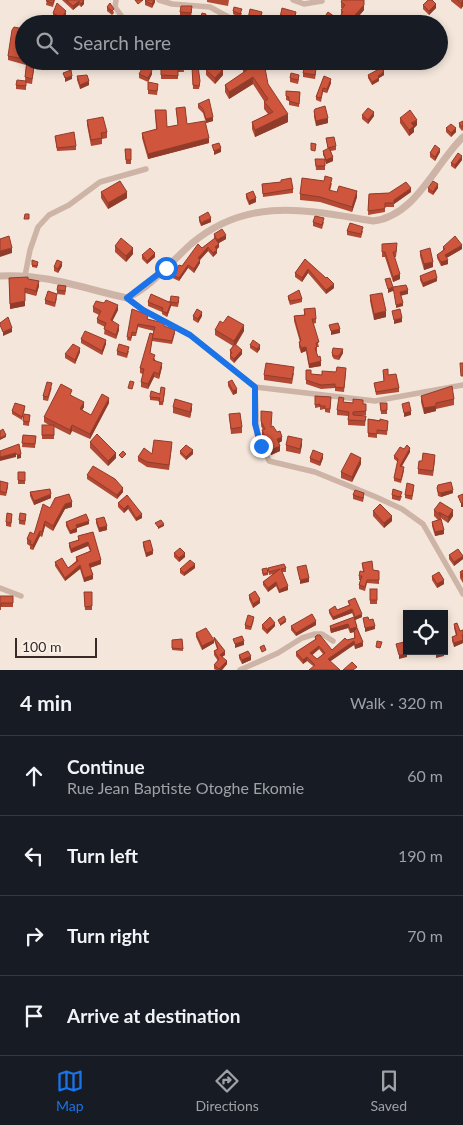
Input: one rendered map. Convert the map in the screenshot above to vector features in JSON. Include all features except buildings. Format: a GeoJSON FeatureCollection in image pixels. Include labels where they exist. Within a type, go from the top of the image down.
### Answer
{"type":"FeatureCollection","features":[{"type":"Feature","properties":{"kind":"street"},"geometry":{"type":"LineString","coordinates":[[116,0],[115,7],[121,15]]}},
{"type":"Feature","properties":{"kind":"street"},"geometry":{"type":"LineString","coordinates":[[159,0],[172,4],[210,7],[224,15]]}},
{"type":"Feature","properties":{"kind":"street"},"geometry":{"type":"LineString","coordinates":[[293,0],[304,4],[322,1]]}},
{"type":"Feature","properties":{"kind":"street"},"geometry":{"type":"LineString","coordinates":[[127,298],[204,235],[244,214],[288,208],[373,220],[385,219],[395,214],[415,196],[463,137]]}},
{"type":"Feature","properties":{"kind":"street"},"geometry":{"type":"LineString","coordinates":[[25,276],[30,250],[38,228],[49,216],[69,205],[100,182],[146,169]]}},
{"type":"Feature","properties":{"kind":"street"},"geometry":{"type":"LineString","coordinates":[[0,276],[25,276],[68,283],[127,298],[143,310],[190,335],[255,387],[365,401],[384,400],[463,385]]}},
{"type":"Feature","properties":{"kind":"street"},"geometry":{"type":"LineString","coordinates":[[255,387],[257,434],[269,461],[315,472],[402,509],[423,524],[463,594]]}},
{"type":"Feature","properties":{"kind":"street"},"geometry":{"type":"LineString","coordinates":[[0,588],[21,596]]}},
{"type":"Feature","properties":{"kind":"street"},"geometry":{"type":"LineString","coordinates":[[240,670],[278,653],[302,638],[315,634],[333,641]]}},
{"type":"Feature","properties":{"kind":"route"},"geometry":{"type":"LineString","coordinates":[[166,268],[136,293],[127,298],[143,310],[190,335],[224,361],[243,380],[255,387],[255,424],[261,446]]}}]}
